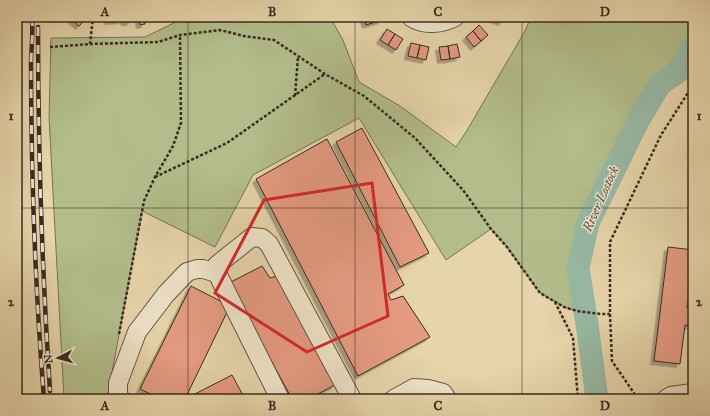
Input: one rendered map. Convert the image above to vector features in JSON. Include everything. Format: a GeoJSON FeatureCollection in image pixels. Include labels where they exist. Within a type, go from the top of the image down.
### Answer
{"type":"FeatureCollection","features":[{"type":"Feature","properties":{"kind":"street"},"geometry":{"type":"LineString","coordinates":[[411,17],[416,20],[434,23],[447,21],[455,17]]}},
{"type":"Feature","properties":{"kind":"street"},"geometry":{"type":"LineString","coordinates":[[280,399],[216,273],[217,265],[252,237],[262,238],[269,244],[352,399]]}},
{"type":"Feature","properties":{"kind":"street"},"geometry":{"type":"LineString","coordinates":[[121,399],[118,396],[118,382],[137,332],[166,294],[187,272],[196,269],[203,269],[216,273]]}},
{"type":"Feature","properties":{"kind":"street"},"geometry":{"type":"LineString","coordinates":[[394,399],[414,388],[428,389],[443,393],[447,399]]}},
{"type":"Feature","properties":{"kind":"street"},"geometry":{"type":"LineString","coordinates":[[666,399],[670,396],[693,393]]}},
{"type":"Feature","properties":{"kind":"path"},"geometry":{"type":"LineString","coordinates":[[90,44],[93,17]]}},
{"type":"Feature","properties":{"kind":"path"},"geometry":{"type":"LineString","coordinates":[[50,47],[158,42],[180,35],[220,30],[244,36],[274,40],[325,74],[364,96],[415,138],[463,190],[540,293],[564,307],[577,311],[610,314]]}},
{"type":"Feature","properties":{"kind":"path"},"geometry":{"type":"LineString","coordinates":[[119,336],[144,201],[155,177],[173,146],[181,123],[180,35]]}},
{"type":"Feature","properties":{"kind":"path"},"geometry":{"type":"LineString","coordinates":[[295,96],[298,56]]}},
{"type":"Feature","properties":{"kind":"path"},"geometry":{"type":"LineString","coordinates":[[155,177],[227,143],[325,74]]}},
{"type":"Feature","properties":{"kind":"path"},"geometry":{"type":"LineString","coordinates":[[638,399],[612,361],[610,314],[610,242],[661,135],[693,85]]}},
{"type":"Feature","properties":{"kind":"path"},"geometry":{"type":"LineString","coordinates":[[554,301],[573,338],[578,399]]}},
{"type":"Feature","properties":{"kind":"highlighted area"},"geometry":{"type":"Polygon","coordinates":[[[372,183],[388,316],[307,352],[215,293],[264,200],[372,183]]]}},
{"type":"Feature","properties":{"kind":"green space"},"geometry":{"type":"Polygon","coordinates":[[[186,17],[330,17],[343,40],[359,82],[400,106],[456,147],[525,31],[531,17],[693,17],[693,46],[678,72],[660,84],[638,121],[588,223],[578,268],[577,311],[564,307],[540,293],[507,247],[491,229],[446,260],[359,118],[253,175],[215,247],[142,211],[107,399],[64,399],[49,117],[51,38],[145,37],[186,17]]]}},
{"type":"Feature","properties":{"kind":"building"},"geometry":{"type":"Polygon","coordinates":[[[69,17],[88,17],[79,26],[69,17]]]}},
{"type":"Feature","properties":{"kind":"building"},"geometry":{"type":"Polygon","coordinates":[[[108,17],[122,17],[122,20],[108,21],[108,17]]]}},
{"type":"Feature","properties":{"kind":"building"},"geometry":{"type":"Polygon","coordinates":[[[124,17],[131,17],[130,22],[124,21],[124,17]]]}},
{"type":"Feature","properties":{"kind":"building"},"geometry":{"type":"Polygon","coordinates":[[[137,17],[144,17],[145,24],[140,25],[137,17]]]}},
{"type":"Feature","properties":{"kind":"building"},"geometry":{"type":"Polygon","coordinates":[[[363,17],[381,17],[382,20],[366,25],[363,17]]]}},
{"type":"Feature","properties":{"kind":"building"},"geometry":{"type":"Polygon","coordinates":[[[489,17],[504,17],[502,22],[489,17]]]}},
{"type":"Feature","properties":{"kind":"building"},"geometry":{"type":"Polygon","coordinates":[[[479,25],[488,35],[481,41],[473,31],[479,25]]]}},
{"type":"Feature","properties":{"kind":"building"},"geometry":{"type":"Polygon","coordinates":[[[387,29],[395,34],[388,45],[380,40],[387,29]]]}},
{"type":"Feature","properties":{"kind":"building"},"geometry":{"type":"Polygon","coordinates":[[[473,31],[481,41],[474,47],[466,37],[473,31]]]}},
{"type":"Feature","properties":{"kind":"building"},"geometry":{"type":"Polygon","coordinates":[[[395,34],[403,39],[396,50],[388,45],[395,34]]]}},
{"type":"Feature","properties":{"kind":"building"},"geometry":{"type":"Polygon","coordinates":[[[411,43],[420,45],[417,58],[408,56],[411,43]]]}},
{"type":"Feature","properties":{"kind":"building"},"geometry":{"type":"Polygon","coordinates":[[[457,44],[460,57],[450,59],[448,46],[457,44]]]}},
{"type":"Feature","properties":{"kind":"building"},"geometry":{"type":"Polygon","coordinates":[[[420,45],[429,47],[426,60],[417,58],[420,45]]]}},
{"type":"Feature","properties":{"kind":"building"},"geometry":{"type":"Polygon","coordinates":[[[448,46],[450,59],[441,60],[439,47],[448,46]]]}},
{"type":"Feature","properties":{"kind":"building"},"geometry":{"type":"Polygon","coordinates":[[[362,128],[429,253],[400,267],[336,142],[362,128]]]}},
{"type":"Feature","properties":{"kind":"building"},"geometry":{"type":"Polygon","coordinates":[[[327,139],[404,285],[388,294],[391,300],[403,296],[430,337],[358,376],[256,179],[327,139]]]}},
{"type":"Feature","properties":{"kind":"building"},"geometry":{"type":"Polygon","coordinates":[[[668,247],[693,250],[687,308],[693,309],[693,326],[685,325],[680,364],[654,361],[668,247]]]}},
{"type":"Feature","properties":{"kind":"building"},"geometry":{"type":"Polygon","coordinates":[[[262,266],[270,278],[277,276],[335,385],[308,399],[292,399],[229,283],[262,266]]]}},
{"type":"Feature","properties":{"kind":"building"},"geometry":{"type":"Polygon","coordinates":[[[191,286],[230,306],[185,399],[161,399],[140,389],[191,286]]]}},
{"type":"Feature","properties":{"kind":"building"},"geometry":{"type":"Polygon","coordinates":[[[232,375],[245,399],[192,399],[191,396],[232,375]]]}},
{"type":"Feature","properties":{"kind":"waterway","name":"River Lostock"},"geometry":{"type":"LineString","coordinates":[[597,399],[578,268],[588,223],[638,121],[660,84],[678,72],[693,46]]}},
{"type":"Feature","properties":{"kind":"railway"},"geometry":{"type":"LineString","coordinates":[[32,17],[31,59],[33,187],[38,314],[44,399]]}},
{"type":"Feature","properties":{"kind":"railway"},"geometry":{"type":"LineString","coordinates":[[38,27],[41,209],[50,391]]}}]}
